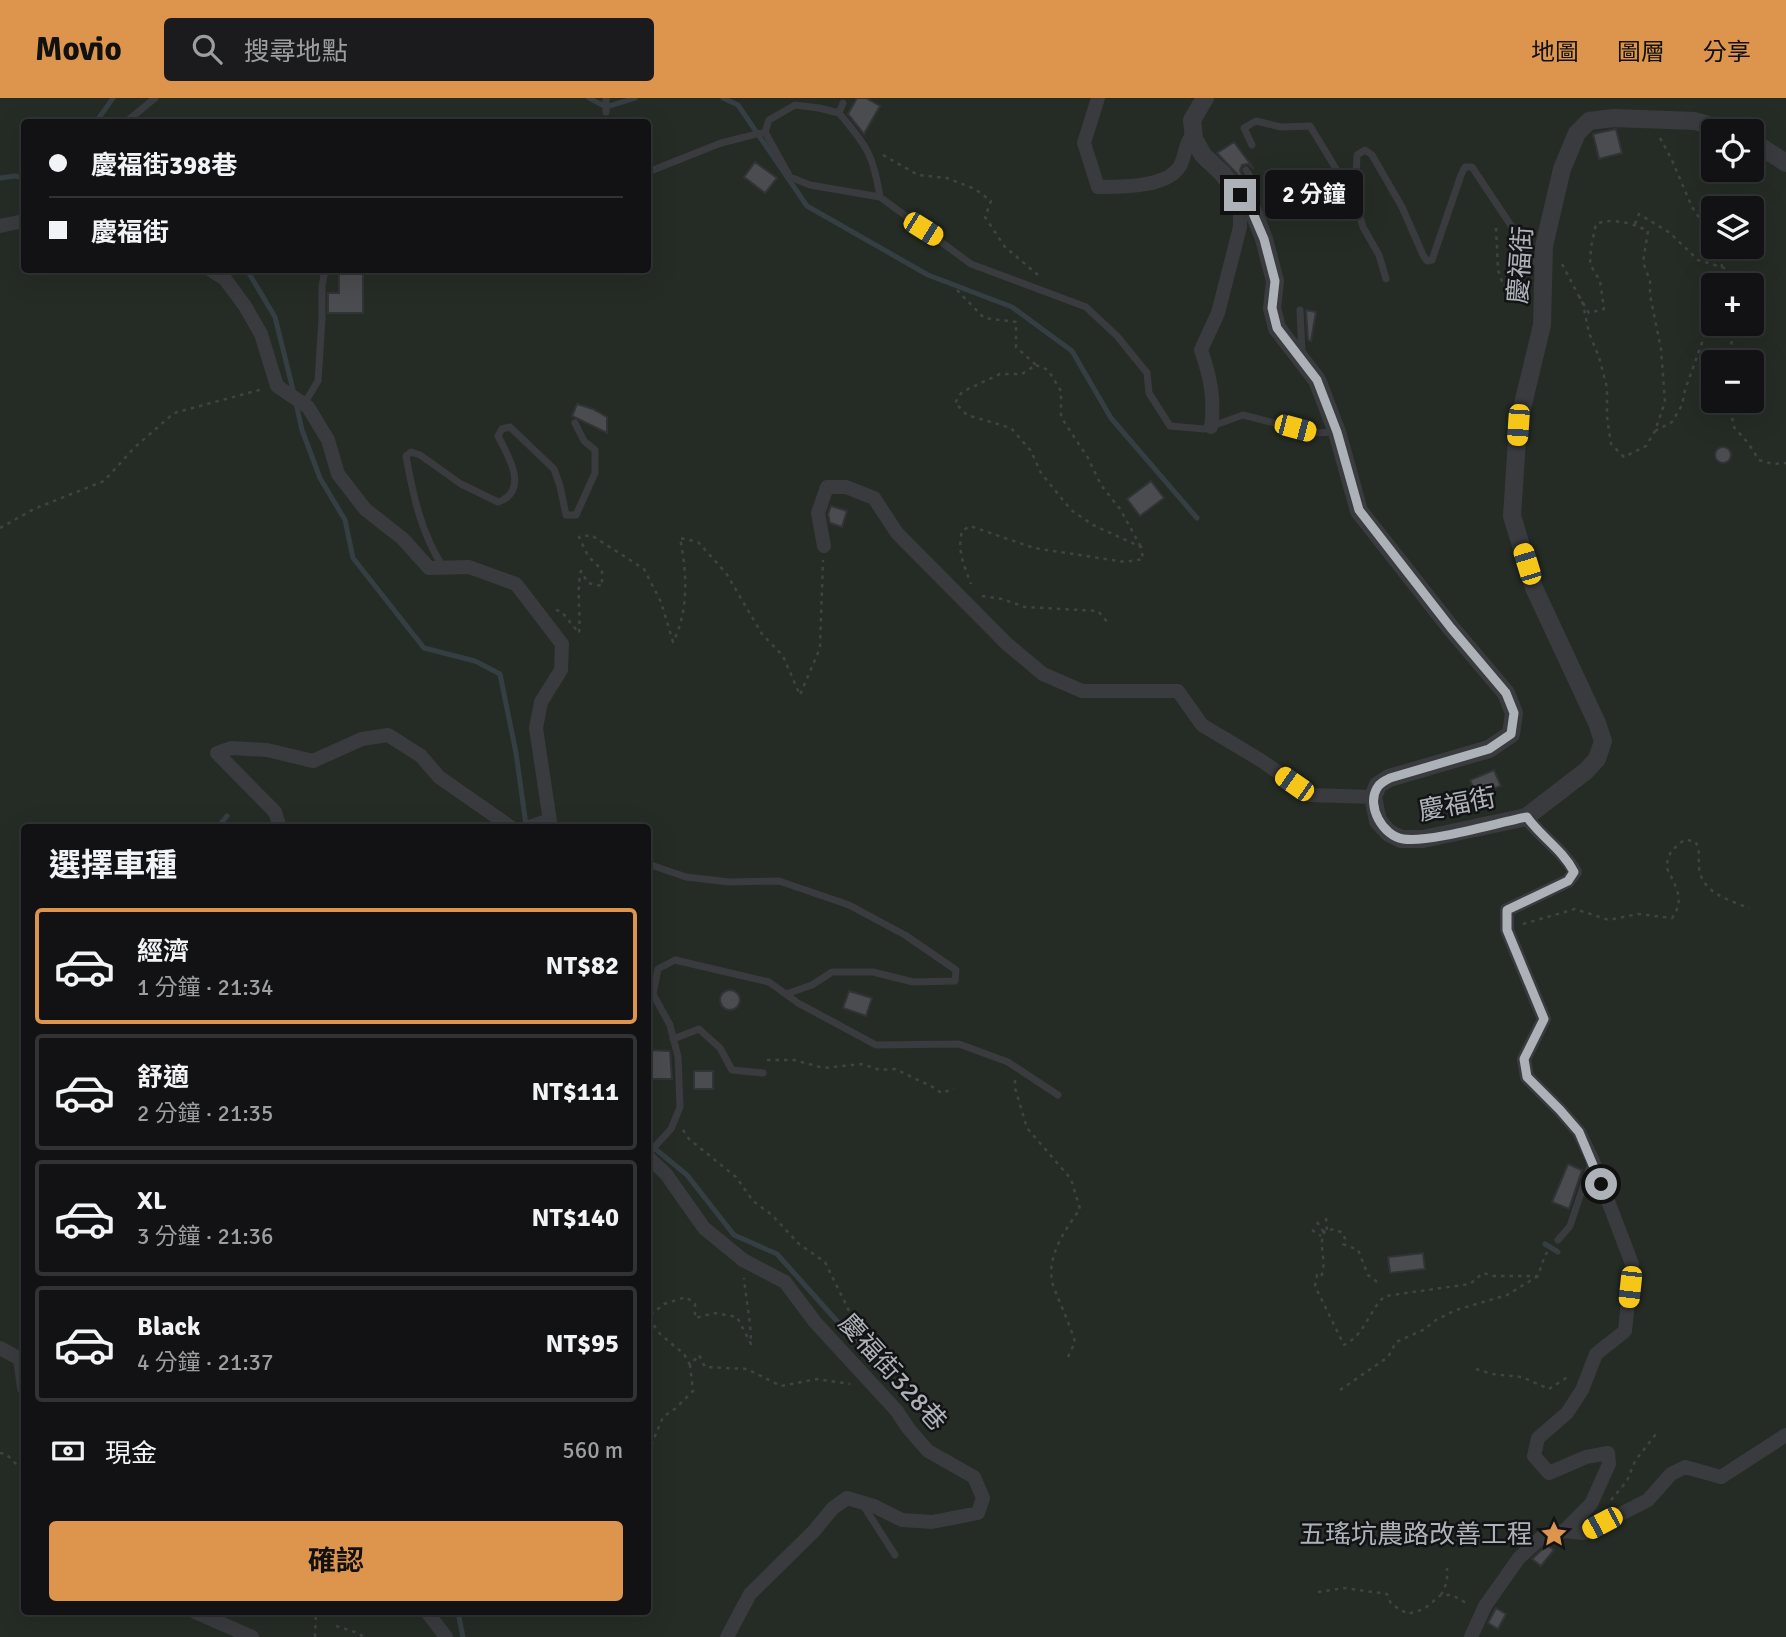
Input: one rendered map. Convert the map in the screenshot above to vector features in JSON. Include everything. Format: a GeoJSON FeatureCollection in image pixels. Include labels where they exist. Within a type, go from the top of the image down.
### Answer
{"type":"FeatureCollection","features":[{"type":"Feature","properties":{"kind":"street"},"geometry":{"type":"LineString","coordinates":[[1098,98],[1084,143],[1098,187],[1128,188],[1164,179],[1181,166],[1189,138],[1194,133],[1192,120],[1205,98]]}},
{"type":"Feature","properties":{"kind":"street","name":"慶福街"},"geometry":{"type":"LineString","coordinates":[[1194,133],[1194,139],[1203,155],[1252,211],[1264,239],[1275,281],[1272,308],[1277,328],[1317,380],[1337,432],[1359,510],[1451,628],[1506,693],[1514,713],[1511,734],[1489,749],[1390,778],[1378,785],[1373,797],[1378,821],[1401,839],[1423,839],[1527,817],[1586,771],[1597,759],[1603,741],[1597,723],[1534,588],[1512,516],[1518,425],[1542,325],[1552,264],[1544,246],[1562,169],[1577,133],[1589,121],[1614,118],[1701,123]]}},
{"type":"Feature","properties":{"kind":"street"},"geometry":{"type":"LineString","coordinates":[[1764,149],[1786,163]]}},
{"type":"Feature","properties":{"kind":"street"},"geometry":{"type":"LineString","coordinates":[[1211,427],[1211,380],[1201,350],[1218,313],[1240,227],[1240,195]]}},
{"type":"Feature","properties":{"kind":"street"},"geometry":{"type":"LineString","coordinates":[[0,226],[21,222]]}},
{"type":"Feature","properties":{"kind":"street"},"geometry":{"type":"LineString","coordinates":[[216,273],[225,279],[245,306],[261,334],[282,390],[308,407],[328,440],[338,474],[365,509],[403,539],[429,568],[469,567],[516,583],[562,644],[561,670],[541,702],[536,728],[541,824]]}},
{"type":"Feature","properties":{"kind":"street"},"geometry":{"type":"LineString","coordinates":[[824,546],[818,513],[827,487],[846,487],[874,498],[897,533],[990,628],[1043,674],[1082,691],[1178,691],[1202,725],[1262,761],[1310,795],[1373,797]]}},
{"type":"Feature","properties":{"kind":"street"},"geometry":{"type":"LineString","coordinates":[[279,824],[275,812],[217,752],[231,748],[267,750],[313,761],[362,739],[387,735],[421,756],[439,776],[506,824]]}},
{"type":"Feature","properties":{"kind":"street"},"geometry":{"type":"LineString","coordinates":[[1527,817],[1536,831],[1567,858],[1574,872],[1568,881],[1507,910],[1507,930],[1544,1019],[1524,1059],[1527,1077],[1579,1132],[1592,1158],[1632,1264],[1625,1331],[1596,1354],[1582,1390],[1566,1413],[1538,1438],[1534,1456],[1549,1473],[1586,1457],[1608,1453],[1609,1464],[1591,1504],[1564,1531]]}},
{"type":"Feature","properties":{"kind":"street","name":"慶福街328巷"},"geometry":{"type":"LineString","coordinates":[[651,1159],[666,1174],[704,1228],[743,1260],[785,1282],[815,1322],[896,1410],[928,1451],[974,1477],[984,1498],[978,1513],[932,1522],[902,1520],[861,1503]]}},
{"type":"Feature","properties":{"kind":"street"},"geometry":{"type":"LineString","coordinates":[[0,1348],[20,1359],[21,1366]]}},
{"type":"Feature","properties":{"kind":"street"},"geometry":{"type":"LineString","coordinates":[[1471,1637],[1485,1606],[1519,1558],[1545,1534],[1564,1531],[1584,1533],[1648,1500],[1671,1474],[1685,1467],[1721,1477],[1786,1435]]}},
{"type":"Feature","properties":{"kind":"street"},"geometry":{"type":"LineString","coordinates":[[727,1637],[750,1594],[814,1531],[832,1508],[847,1498],[861,1503]]}},
{"type":"Feature","properties":{"kind":"street"},"geometry":{"type":"LineString","coordinates":[[202,1615],[252,1637]]}},
{"type":"Feature","properties":{"kind":"street"},"geometry":{"type":"LineString","coordinates":[[429,1615],[446,1637]]}},
{"type":"Feature","properties":{"kind":"lane"},"geometry":{"type":"LineString","coordinates":[[130,119],[155,98]]}},
{"type":"Feature","properties":{"kind":"lane"},"geometry":{"type":"LineString","coordinates":[[606,98],[606,112]]}},
{"type":"Feature","properties":{"kind":"lane"},"geometry":{"type":"LineString","coordinates":[[839,113],[843,103]]}},
{"type":"Feature","properties":{"kind":"lane"},"geometry":{"type":"LineString","coordinates":[[880,197],[876,169],[865,144],[839,113],[795,105],[769,120],[765,132],[790,177],[810,185],[880,197],[971,264],[1086,307],[1117,336],[1147,373],[1149,393],[1170,426],[1204,429],[1243,415],[1313,433],[1337,432]]}},
{"type":"Feature","properties":{"kind":"lane"},"geometry":{"type":"LineString","coordinates":[[1252,145],[1244,128],[1256,121],[1281,127],[1310,126],[1355,200],[1363,227],[1379,255],[1386,279]]}},
{"type":"Feature","properties":{"kind":"lane"},"geometry":{"type":"LineString","coordinates":[[651,171],[721,143],[765,132]]}},
{"type":"Feature","properties":{"kind":"lane"},"geometry":{"type":"LineString","coordinates":[[1355,200],[1357,155],[1366,150],[1382,171],[1427,261],[1432,260],[1465,167],[1472,167],[1518,236],[1528,260],[1552,264]]}},
{"type":"Feature","properties":{"kind":"lane"},"geometry":{"type":"LineString","coordinates":[[1240,195],[1250,186],[1251,178],[1246,170]]}},
{"type":"Feature","properties":{"kind":"lane"},"geometry":{"type":"LineString","coordinates":[[304,405],[318,381],[324,273]]}},
{"type":"Feature","properties":{"kind":"lane"},"geometry":{"type":"LineString","coordinates":[[1300,310],[1303,362]]}},
{"type":"Feature","properties":{"kind":"lane"},"geometry":{"type":"LineString","coordinates":[[444,568],[426,538],[406,456],[411,452],[420,455],[447,477],[498,502],[506,500],[514,488],[515,475],[498,436],[502,429],[510,427],[554,469],[566,515],[576,515],[595,472],[595,450],[584,441],[575,423]]}},
{"type":"Feature","properties":{"kind":"lane"},"geometry":{"type":"LineString","coordinates":[[651,864],[685,877],[729,882],[779,881],[849,905],[905,935],[956,970],[955,981],[914,982],[873,972],[832,972],[812,985],[786,994]]}},
{"type":"Feature","properties":{"kind":"lane"},"geometry":{"type":"LineString","coordinates":[[651,1152],[671,1129],[680,1107],[680,1079],[670,1025],[653,994],[658,969],[676,960],[769,982],[876,1045],[959,1044],[1015,1066],[1058,1095]]}},
{"type":"Feature","properties":{"kind":"lane"},"geometry":{"type":"LineString","coordinates":[[673,1039],[699,1030],[720,1048],[732,1070],[763,1073]]}},
{"type":"Feature","properties":{"kind":"lane"},"geometry":{"type":"LineString","coordinates":[[1558,1240],[1570,1226],[1592,1158]]}},
{"type":"Feature","properties":{"kind":"lane"},"geometry":{"type":"LineString","coordinates":[[861,1503],[895,1555]]}},
{"type":"Feature","properties":{"kind":"path"},"geometry":{"type":"LineString","coordinates":[[1650,120],[1701,220]]}},
{"type":"Feature","properties":{"kind":"path"},"geometry":{"type":"LineString","coordinates":[[865,144],[918,175],[947,178],[975,189],[992,201],[985,217],[1005,247],[1044,281],[1049,292]]}},
{"type":"Feature","properties":{"kind":"path"},"geometry":{"type":"LineString","coordinates":[[1497,203],[1498,270],[1507,296]]}},
{"type":"Feature","properties":{"kind":"path"},"geometry":{"type":"LineString","coordinates":[[1635,224],[1639,214],[1670,233],[1698,260],[1722,267],[1730,273]]}},
{"type":"Feature","properties":{"kind":"path"},"geometry":{"type":"LineString","coordinates":[[1552,264],[1579,296],[1589,313],[1605,309],[1600,281],[1590,264],[1596,224],[1635,224],[1648,231],[1643,261],[1650,281],[1650,295],[1661,349],[1665,402],[1655,431],[1646,446],[1624,457],[1611,443],[1606,388],[1579,296]]}},
{"type":"Feature","properties":{"kind":"path"},"geometry":{"type":"LineString","coordinates":[[1721,259],[1722,267]]}},
{"type":"Feature","properties":{"kind":"path"},"geometry":{"type":"LineString","coordinates":[[957,290],[984,318],[1016,322],[1016,347],[1036,365],[1048,370],[1061,391],[1061,417],[1088,458],[1101,485],[1121,509],[1141,547],[1143,559],[1125,562],[1034,548],[970,526],[962,531],[959,543],[960,555],[974,590],[983,596],[1025,607],[1098,611],[1108,623]]}},
{"type":"Feature","properties":{"kind":"path"},"geometry":{"type":"LineString","coordinates":[[1655,431],[1672,422],[1682,405],[1706,336]]}},
{"type":"Feature","properties":{"kind":"path"},"geometry":{"type":"LineString","coordinates":[[1036,365],[1022,374],[1000,374],[962,392],[955,403],[967,415],[1011,428],[1031,451],[1041,472],[1071,510],[1093,526],[1141,547]]}},
{"type":"Feature","properties":{"kind":"path"},"geometry":{"type":"LineString","coordinates":[[0,528],[34,509],[104,481],[135,447],[174,413],[282,390]]}},
{"type":"Feature","properties":{"kind":"path"},"geometry":{"type":"LineString","coordinates":[[1732,413],[1733,426],[1759,460],[1773,464],[1786,463]]}},
{"type":"Feature","properties":{"kind":"path"},"geometry":{"type":"LineString","coordinates":[[533,605],[561,611],[579,633],[581,616],[577,588],[581,571],[588,583],[602,586],[602,570],[588,556],[579,537],[591,534],[644,569],[661,602],[673,642],[681,625],[686,568],[680,538],[698,542],[726,573],[762,634],[783,656],[800,695],[820,648],[824,546]]}},
{"type":"Feature","properties":{"kind":"path"},"geometry":{"type":"LineString","coordinates":[[1507,930],[1574,909],[1609,920],[1638,914],[1672,919],[1679,908],[1679,895],[1666,866],[1671,851],[1684,841],[1695,841],[1700,850],[1699,868],[1704,885],[1717,895],[1749,908]]}},
{"type":"Feature","properties":{"kind":"path"},"geometry":{"type":"LineString","coordinates":[[765,1060],[794,1060],[824,1068],[862,1064],[880,1070],[895,1069],[941,1093],[954,1090]]}},
{"type":"Feature","properties":{"kind":"path"},"geometry":{"type":"LineString","coordinates":[[1015,1066],[1015,1088],[1027,1128],[1071,1179],[1080,1209],[1066,1229],[1052,1259],[1052,1282],[1069,1319],[1075,1342],[1067,1359]]}},
{"type":"Feature","properties":{"kind":"path"},"geometry":{"type":"LineString","coordinates":[[676,1118],[689,1139],[736,1177],[754,1201],[772,1215],[799,1244],[825,1262],[851,1315],[881,1345]]}},
{"type":"Feature","properties":{"kind":"path"},"geometry":{"type":"LineString","coordinates":[[1326,1218],[1324,1270],[1321,1277],[1317,1275],[1315,1286],[1344,1345],[1362,1333],[1375,1305],[1385,1296],[1470,1284],[1483,1273],[1493,1276],[1538,1276]]}},
{"type":"Feature","properties":{"kind":"path"},"geometry":{"type":"LineString","coordinates":[[1317,1222],[1324,1233]]}},
{"type":"Feature","properties":{"kind":"path"},"geometry":{"type":"LineString","coordinates":[[1312,1230],[1324,1233],[1334,1229],[1343,1233],[1343,1244],[1358,1250],[1368,1275],[1377,1282]]}},
{"type":"Feature","properties":{"kind":"path"},"geometry":{"type":"LineString","coordinates":[[1340,1390],[1388,1357],[1396,1342],[1423,1330],[1456,1310],[1507,1295],[1538,1276],[1545,1255]]}},
{"type":"Feature","properties":{"kind":"path"},"geometry":{"type":"LineString","coordinates":[[651,1315],[664,1304],[686,1297],[695,1304],[695,1318],[715,1313],[737,1317],[751,1344],[743,1260]]}},
{"type":"Feature","properties":{"kind":"path"},"geometry":{"type":"LineString","coordinates":[[651,1321],[660,1334],[684,1354],[690,1365],[693,1391],[663,1418],[651,1446]]}},
{"type":"Feature","properties":{"kind":"path"},"geometry":{"type":"LineString","coordinates":[[1476,1369],[1492,1374],[1522,1377],[1549,1389],[1569,1377],[1596,1354]]}},
{"type":"Feature","properties":{"kind":"path"},"geometry":{"type":"LineString","coordinates":[[690,1365],[699,1355],[705,1367],[747,1369],[781,1386],[817,1379],[874,1388]]}},
{"type":"Feature","properties":{"kind":"path"},"geometry":{"type":"LineString","coordinates":[[1610,1502],[1628,1481],[1635,1461],[1656,1434]]}},
{"type":"Feature","properties":{"kind":"path"},"geometry":{"type":"LineString","coordinates":[[0,1453],[6,1454],[21,1466]]}},
{"type":"Feature","properties":{"kind":"path"},"geometry":{"type":"LineString","coordinates":[[1318,1592],[1344,1588],[1387,1594],[1391,1604],[1408,1614],[1424,1609],[1441,1595],[1447,1582],[1447,1568]]}},
{"type":"Feature","properties":{"kind":"path"},"geometry":{"type":"LineString","coordinates":[[1441,1595],[1452,1595],[1467,1604],[1485,1606]]}},
{"type":"Feature","properties":{"kind":"path"},"geometry":{"type":"LineString","coordinates":[[315,1637],[316,1615]]}},
{"type":"Feature","properties":{"kind":"path"},"geometry":{"type":"LineString","coordinates":[[336,1626],[364,1637]]}},
{"type":"Feature","properties":{"kind":"shaded area"},"geometry":{"type":"Polygon","coordinates":[[[0,98],[1786,98],[1786,1637],[0,1637],[0,98]]]}},
{"type":"Feature","properties":{"kind":"building"},"geometry":{"type":"Polygon","coordinates":[[[857,98],[866,98],[880,106],[864,134],[848,114],[857,98]]]}},
{"type":"Feature","properties":{"kind":"building"},"geometry":{"type":"Polygon","coordinates":[[[1616,129],[1622,153],[1599,159],[1593,134],[1616,129]]]}},
{"type":"Feature","properties":{"kind":"building"},"geometry":{"type":"Polygon","coordinates":[[[1234,142],[1254,169],[1248,164],[1242,165],[1241,178],[1217,153],[1234,142]]]}},
{"type":"Feature","properties":{"kind":"building"},"geometry":{"type":"Polygon","coordinates":[[[755,162],[777,178],[765,193],[744,177],[755,162]]]}},
{"type":"Feature","properties":{"kind":"building"},"geometry":{"type":"Polygon","coordinates":[[[339,273],[363,273],[363,313],[328,313],[328,293],[339,293],[339,273]]]}},
{"type":"Feature","properties":{"kind":"building"},"geometry":{"type":"Polygon","coordinates":[[[1306,310],[1316,312],[1311,341],[1308,340],[1306,310]]]}},
{"type":"Feature","properties":{"kind":"building"},"geometry":{"type":"Polygon","coordinates":[[[577,404],[607,417],[607,433],[572,416],[577,404]]]}},
{"type":"Feature","properties":{"kind":"building"},"geometry":{"type":"Polygon","coordinates":[[[1723,447],[1729,449],[1729,461],[1723,463],[1717,461],[1715,455],[1717,449],[1723,447]]]}},
{"type":"Feature","properties":{"kind":"building"},"geometry":{"type":"Polygon","coordinates":[[[1151,481],[1164,498],[1140,516],[1127,499],[1151,481]]]}},
{"type":"Feature","properties":{"kind":"building"},"geometry":{"type":"Polygon","coordinates":[[[831,506],[847,511],[842,527],[830,523],[828,514],[831,506]]]}},
{"type":"Feature","properties":{"kind":"building"},"geometry":{"type":"Polygon","coordinates":[[[1494,770],[1501,786],[1476,795],[1470,780],[1494,770]]]}},
{"type":"Feature","properties":{"kind":"building"},"geometry":{"type":"Polygon","coordinates":[[[726,990],[734,990],[740,1000],[734,1010],[726,1010],[720,1004],[720,996],[726,990]]]}},
{"type":"Feature","properties":{"kind":"building"},"geometry":{"type":"Polygon","coordinates":[[[849,991],[872,998],[866,1016],[843,1008],[849,991]]]}},
{"type":"Feature","properties":{"kind":"building"},"geometry":{"type":"Polygon","coordinates":[[[651,1050],[670,1051],[672,1079],[651,1079],[651,1050]]]}},
{"type":"Feature","properties":{"kind":"building"},"geometry":{"type":"Polygon","coordinates":[[[694,1071],[713,1071],[713,1089],[694,1089],[694,1071]]]}},
{"type":"Feature","properties":{"kind":"building"},"geometry":{"type":"Polygon","coordinates":[[[1568,1164],[1582,1170],[1569,1209],[1552,1202],[1568,1164]]]}},
{"type":"Feature","properties":{"kind":"building"},"geometry":{"type":"Polygon","coordinates":[[[1423,1253],[1425,1269],[1390,1273],[1388,1257],[1423,1253]]]}},
{"type":"Feature","properties":{"kind":"building"},"geometry":{"type":"Polygon","coordinates":[[[1547,1545],[1554,1550],[1541,1566],[1532,1559],[1547,1545]]]}},
{"type":"Feature","properties":{"kind":"building"},"geometry":{"type":"Polygon","coordinates":[[[1496,1608],[1506,1614],[1498,1629],[1488,1623],[1496,1608]]]}},
{"type":"Feature","properties":{"kind":"waterway"},"geometry":{"type":"LineString","coordinates":[[98,119],[113,98]]}},
{"type":"Feature","properties":{"kind":"waterway"},"geometry":{"type":"LineString","coordinates":[[589,98],[606,107],[635,98]]}},
{"type":"Feature","properties":{"kind":"waterway"},"geometry":{"type":"LineString","coordinates":[[723,98],[738,105],[807,206],[928,275],[1012,307],[1072,351],[1111,418],[1197,518]]}},
{"type":"Feature","properties":{"kind":"waterway"},"geometry":{"type":"LineString","coordinates":[[0,178],[21,177]]}},
{"type":"Feature","properties":{"kind":"waterway"},"geometry":{"type":"LineString","coordinates":[[249,273],[275,317],[294,394]]}},
{"type":"Feature","properties":{"kind":"waterway"},"geometry":{"type":"LineString","coordinates":[[296,403],[302,430],[320,478],[345,520],[353,558],[424,648],[475,661],[500,674],[516,753],[526,824]]}},
{"type":"Feature","properties":{"kind":"waterway"},"geometry":{"type":"LineString","coordinates":[[220,824],[227,816]]}},
{"type":"Feature","properties":{"kind":"waterway"},"geometry":{"type":"LineString","coordinates":[[651,1145],[687,1175],[734,1235],[777,1254],[836,1320],[880,1361]]}},
{"type":"Feature","properties":{"kind":"waterway"},"geometry":{"type":"LineString","coordinates":[[1545,1244],[1558,1252]]}},
{"type":"Feature","properties":{"kind":"waterway"},"geometry":{"type":"LineString","coordinates":[[459,1615],[463,1637]]}},
{"type":"Feature","properties":{"kind":"place","name":"五瑤坑農路改善工程"},"geometry":{"type":"Point","coordinates":[1554,1534]}},
{"type":"Feature","properties":{"kind":"route"},"geometry":{"type":"LineString","coordinates":[[1240,195],[1252,211],[1264,239],[1275,281],[1272,308],[1277,328],[1317,380],[1337,432],[1359,510],[1451,628],[1506,693],[1514,713],[1511,734],[1489,749],[1390,778],[1378,785],[1373,797],[1378,821],[1401,839],[1423,839],[1527,817],[1536,831],[1567,858],[1574,872],[1568,881],[1507,910],[1507,930],[1544,1019],[1524,1059],[1527,1077],[1579,1132],[1601,1184]]}}]}
